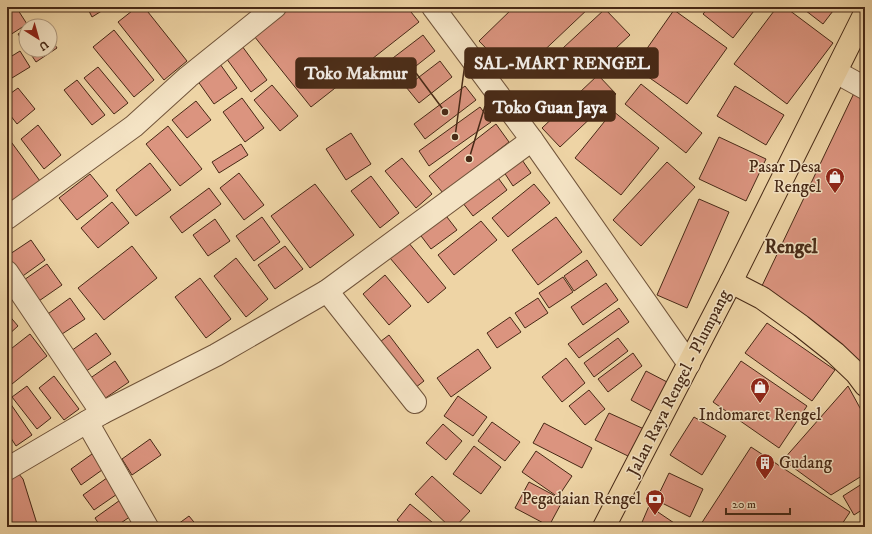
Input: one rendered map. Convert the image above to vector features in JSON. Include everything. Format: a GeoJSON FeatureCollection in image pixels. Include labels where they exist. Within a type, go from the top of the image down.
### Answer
{"type":"FeatureCollection","features":[{"type":"Feature","properties":{"kind":"main road","name":"Jalan Raya Rengel - Plumpang"},"geometry":{"type":"LineString","coordinates":[[604,527],[731,282],[865,13]]}},
{"type":"Feature","properties":{"kind":"main road"},"geometry":{"type":"LineString","coordinates":[[731,282],[762,298],[801,326],[835,353],[856,373],[865,385]]}},
{"type":"Feature","properties":{"kind":"street"},"geometry":{"type":"LineString","coordinates":[[7,218],[134,126],[188,77],[275,7]]}},
{"type":"Feature","properties":{"kind":"street"},"geometry":{"type":"LineString","coordinates":[[433,7],[532,140],[689,364]]}},
{"type":"Feature","properties":{"kind":"street"},"geometry":{"type":"LineString","coordinates":[[836,72],[865,88]]}},
{"type":"Feature","properties":{"kind":"street"},"geometry":{"type":"LineString","coordinates":[[7,470],[95,418],[216,355],[327,291],[532,140]]}},
{"type":"Feature","properties":{"kind":"street"},"geometry":{"type":"LineString","coordinates":[[7,272],[95,418],[147,527]]}},
{"type":"Feature","properties":{"kind":"street"},"geometry":{"type":"LineString","coordinates":[[327,291],[415,402]]}},
{"type":"Feature","properties":{"kind":"building"},"geometry":{"type":"Polygon","coordinates":[[[7,7],[16,7],[23,18],[18,18],[18,30],[7,37],[7,7]]]}},
{"type":"Feature","properties":{"kind":"building"},"geometry":{"type":"Polygon","coordinates":[[[87,7],[108,7],[92,17],[87,7]]]}},
{"type":"Feature","properties":{"kind":"building"},"geometry":{"type":"Polygon","coordinates":[[[137,7],[144,7],[187,61],[164,80],[118,22],[137,7]]]}},
{"type":"Feature","properties":{"kind":"building"},"geometry":{"type":"Polygon","coordinates":[[[281,7],[407,7],[419,22],[311,107],[250,31],[281,7]]]}},
{"type":"Feature","properties":{"kind":"building"},"geometry":{"type":"Polygon","coordinates":[[[514,7],[590,7],[515,78],[479,41],[514,7]]]}},
{"type":"Feature","properties":{"kind":"building"},"geometry":{"type":"Polygon","coordinates":[[[709,7],[757,7],[733,38],[703,14],[709,7]]]}},
{"type":"Feature","properties":{"kind":"building"},"geometry":{"type":"Polygon","coordinates":[[[777,7],[785,7],[833,43],[787,104],[734,64],[777,7]]]}},
{"type":"Feature","properties":{"kind":"building"},"geometry":{"type":"Polygon","coordinates":[[[801,7],[836,7],[823,24],[801,7]]]}},
{"type":"Feature","properties":{"kind":"building"},"geometry":{"type":"Polygon","coordinates":[[[605,9],[630,35],[588,74],[563,48],[605,9]]]}},
{"type":"Feature","properties":{"kind":"building"},"geometry":{"type":"Polygon","coordinates":[[[674,10],[727,48],[687,104],[634,67],[674,10]]]}},
{"type":"Feature","properties":{"kind":"building"},"geometry":{"type":"Polygon","coordinates":[[[114,30],[154,80],[134,97],[93,47],[114,30]]]}},
{"type":"Feature","properties":{"kind":"building"},"geometry":{"type":"Polygon","coordinates":[[[423,35],[435,51],[402,77],[389,61],[423,35]]]}},
{"type":"Feature","properties":{"kind":"building"},"geometry":{"type":"Polygon","coordinates":[[[242,46],[267,80],[251,92],[226,58],[242,46]]]}},
{"type":"Feature","properties":{"kind":"building"},"geometry":{"type":"Polygon","coordinates":[[[18,52],[18,58],[24,58],[30,67],[7,81],[7,59],[18,52]]]}},
{"type":"Feature","properties":{"kind":"building"},"geometry":{"type":"Polygon","coordinates":[[[33,58],[42,58],[36,62],[33,58]]]}},
{"type":"Feature","properties":{"kind":"building"},"geometry":{"type":"Polygon","coordinates":[[[440,61],[452,77],[419,103],[406,87],[440,61]]]}},
{"type":"Feature","properties":{"kind":"building"},"geometry":{"type":"Polygon","coordinates":[[[220,64],[237,88],[214,104],[197,80],[220,64]]]}},
{"type":"Feature","properties":{"kind":"building"},"geometry":{"type":"Polygon","coordinates":[[[98,67],[128,103],[114,114],[84,78],[98,67]]]}},
{"type":"Feature","properties":{"kind":"building"},"geometry":{"type":"Polygon","coordinates":[[[598,75],[616,94],[560,147],[542,128],[598,75]]]}},
{"type":"Feature","properties":{"kind":"building"},"geometry":{"type":"Polygon","coordinates":[[[77,80],[105,115],[92,125],[64,90],[77,80]]]}},
{"type":"Feature","properties":{"kind":"building"},"geometry":{"type":"Polygon","coordinates":[[[641,84],[702,133],[686,153],[625,104],[641,84]]]}},
{"type":"Feature","properties":{"kind":"building"},"geometry":{"type":"Polygon","coordinates":[[[272,85],[298,116],[280,131],[254,100],[272,85]]]}},
{"type":"Feature","properties":{"kind":"building"},"geometry":{"type":"Polygon","coordinates":[[[465,86],[476,100],[425,139],[414,124],[465,86]]]}},
{"type":"Feature","properties":{"kind":"building"},"geometry":{"type":"Polygon","coordinates":[[[735,86],[784,115],[766,145],[717,116],[735,86]]]}},
{"type":"Feature","properties":{"kind":"building"},"geometry":{"type":"Polygon","coordinates":[[[18,88],[35,109],[17,124],[7,111],[7,96],[18,88]]]}},
{"type":"Feature","properties":{"kind":"building","name":"Pasar Desa Rengel"},"geometry":{"type":"Polygon","coordinates":[[[855,91],[865,97],[865,375],[760,290],[855,91]]]}},
{"type":"Feature","properties":{"kind":"building"},"geometry":{"type":"Polygon","coordinates":[[[242,98],[264,128],[245,142],[223,112],[242,98]]]}},
{"type":"Feature","properties":{"kind":"building"},"geometry":{"type":"Polygon","coordinates":[[[196,101],[211,120],[187,138],[172,120],[196,101]]]}},
{"type":"Feature","properties":{"kind":"building"},"geometry":{"type":"Polygon","coordinates":[[[480,107],[491,122],[429,166],[419,151],[480,107]]]}},
{"type":"Feature","properties":{"kind":"building"},"geometry":{"type":"Polygon","coordinates":[[[613,111],[659,148],[621,195],[575,158],[613,111]]]}},
{"type":"Feature","properties":{"kind":"building"},"geometry":{"type":"Polygon","coordinates":[[[496,124],[509,142],[443,193],[429,176],[496,124]]]}},
{"type":"Feature","properties":{"kind":"building"},"geometry":{"type":"Polygon","coordinates":[[[38,125],[61,155],[44,169],[21,139],[38,125]]]}},
{"type":"Feature","properties":{"kind":"building"},"geometry":{"type":"Polygon","coordinates":[[[168,126],[202,169],[180,186],[146,144],[168,126]]]}},
{"type":"Feature","properties":{"kind":"building"},"geometry":{"type":"Polygon","coordinates":[[[351,133],[371,164],[346,180],[326,149],[351,133]]]}},
{"type":"Feature","properties":{"kind":"building"},"geometry":{"type":"Polygon","coordinates":[[[719,137],[766,159],[746,201],[699,179],[719,137]]]}},
{"type":"Feature","properties":{"kind":"building"},"geometry":{"type":"Polygon","coordinates":[[[9,139],[40,181],[7,205],[7,141],[9,139]]]}},
{"type":"Feature","properties":{"kind":"building"},"geometry":{"type":"Polygon","coordinates":[[[241,144],[248,155],[219,173],[212,162],[241,144]]]}},
{"type":"Feature","properties":{"kind":"building"},"geometry":{"type":"Polygon","coordinates":[[[518,154],[531,173],[513,186],[500,166],[518,154]]]}},
{"type":"Feature","properties":{"kind":"building"},"geometry":{"type":"Polygon","coordinates":[[[402,158],[432,194],[416,208],[385,171],[402,158]]]}},
{"type":"Feature","properties":{"kind":"building"},"geometry":{"type":"Polygon","coordinates":[[[667,162],[695,187],[641,246],[613,220],[667,162]]]}},
{"type":"Feature","properties":{"kind":"building"},"geometry":{"type":"Polygon","coordinates":[[[150,163],[171,190],[136,216],[116,190],[150,163]]]}},
{"type":"Feature","properties":{"kind":"building"},"geometry":{"type":"Polygon","coordinates":[[[493,171],[507,190],[473,216],[459,198],[493,171]]]}},
{"type":"Feature","properties":{"kind":"building"},"geometry":{"type":"Polygon","coordinates":[[[239,173],[264,205],[244,220],[220,188],[239,173]]]}},
{"type":"Feature","properties":{"kind":"building"},"geometry":{"type":"Polygon","coordinates":[[[90,174],[108,196],[77,220],[59,198],[90,174]]]}},
{"type":"Feature","properties":{"kind":"building"},"geometry":{"type":"Polygon","coordinates":[[[371,176],[399,213],[380,228],[351,191],[371,176]]]}},
{"type":"Feature","properties":{"kind":"building"},"geometry":{"type":"Polygon","coordinates":[[[315,184],[354,235],[310,268],[271,216],[315,184]]]}},
{"type":"Feature","properties":{"kind":"building"},"geometry":{"type":"Polygon","coordinates":[[[534,184],[550,203],[508,237],[492,218],[534,184]]]}},
{"type":"Feature","properties":{"kind":"building"},"geometry":{"type":"Polygon","coordinates":[[[209,188],[221,204],[182,233],[170,217],[209,188]]]}},
{"type":"Feature","properties":{"kind":"building"},"geometry":{"type":"Polygon","coordinates":[[[699,199],[729,212],[687,308],[657,295],[699,199]]]}},
{"type":"Feature","properties":{"kind":"building"},"geometry":{"type":"Polygon","coordinates":[[[112,202],[129,223],[98,248],[81,228],[112,202]]]}},
{"type":"Feature","properties":{"kind":"building"},"geometry":{"type":"Polygon","coordinates":[[[440,208],[457,230],[431,249],[415,228],[440,208]]]}},
{"type":"Feature","properties":{"kind":"building"},"geometry":{"type":"Polygon","coordinates":[[[262,217],[280,242],[254,261],[236,236],[262,217]]]}},
{"type":"Feature","properties":{"kind":"building"},"geometry":{"type":"Polygon","coordinates":[[[556,217],[582,252],[538,285],[512,250],[556,217]]]}},
{"type":"Feature","properties":{"kind":"building"},"geometry":{"type":"Polygon","coordinates":[[[215,219],[230,241],[208,256],[193,235],[215,219]]]}},
{"type":"Feature","properties":{"kind":"building"},"geometry":{"type":"Polygon","coordinates":[[[481,221],[497,240],[454,275],[438,255],[481,221]]]}},
{"type":"Feature","properties":{"kind":"building"},"geometry":{"type":"Polygon","coordinates":[[[31,240],[45,260],[20,278],[7,260],[7,256],[31,240]]]}},
{"type":"Feature","properties":{"kind":"building"},"geometry":{"type":"Polygon","coordinates":[[[408,242],[446,288],[428,303],[390,258],[408,242]]]}},
{"type":"Feature","properties":{"kind":"building"},"geometry":{"type":"Polygon","coordinates":[[[132,246],[157,278],[104,320],[78,288],[132,246]]]}},
{"type":"Feature","properties":{"kind":"building"},"geometry":{"type":"Polygon","coordinates":[[[285,246],[303,269],[275,289],[258,265],[285,246]]]}},
{"type":"Feature","properties":{"kind":"building"},"geometry":{"type":"Polygon","coordinates":[[[236,258],[268,299],[246,317],[214,276],[236,258]]]}},
{"type":"Feature","properties":{"kind":"building"},"geometry":{"type":"Polygon","coordinates":[[[587,260],[597,275],[574,291],[564,276],[587,260]]]}},
{"type":"Feature","properties":{"kind":"building"},"geometry":{"type":"Polygon","coordinates":[[[47,264],[62,285],[36,303],[21,282],[47,264]]]}},
{"type":"Feature","properties":{"kind":"building"},"geometry":{"type":"Polygon","coordinates":[[[385,275],[411,306],[389,325],[363,294],[385,275]]]}},
{"type":"Feature","properties":{"kind":"building"},"geometry":{"type":"Polygon","coordinates":[[[563,277],[573,292],[549,308],[539,293],[563,277]]]}},
{"type":"Feature","properties":{"kind":"building"},"geometry":{"type":"Polygon","coordinates":[[[200,278],[231,319],[206,338],[175,297],[200,278]]]}},
{"type":"Feature","properties":{"kind":"building"},"geometry":{"type":"Polygon","coordinates":[[[606,283],[618,300],[583,325],[571,307],[606,283]]]}},
{"type":"Feature","properties":{"kind":"building"},"geometry":{"type":"Polygon","coordinates":[[[70,298],[85,319],[59,336],[45,316],[70,298]]]}},
{"type":"Feature","properties":{"kind":"building"},"geometry":{"type":"Polygon","coordinates":[[[538,298],[548,313],[525,328],[515,313],[538,298]]]}},
{"type":"Feature","properties":{"kind":"building"},"geometry":{"type":"Polygon","coordinates":[[[619,308],[629,322],[579,358],[568,344],[619,308]]]}},
{"type":"Feature","properties":{"kind":"building"},"geometry":{"type":"Polygon","coordinates":[[[7,313],[18,326],[7,336],[7,313]]]}},
{"type":"Feature","properties":{"kind":"building"},"geometry":{"type":"Polygon","coordinates":[[[510,317],[521,332],[497,348],[487,333],[510,317]]]}},
{"type":"Feature","properties":{"kind":"building"},"geometry":{"type":"Polygon","coordinates":[[[767,323],[835,370],[812,401],[745,353],[767,323]]]}},
{"type":"Feature","properties":{"kind":"building"},"geometry":{"type":"Polygon","coordinates":[[[96,333],[111,354],[85,372],[71,351],[96,333]]]}},
{"type":"Feature","properties":{"kind":"building"},"geometry":{"type":"Polygon","coordinates":[[[30,334],[47,356],[7,388],[7,352],[30,334]]]}},
{"type":"Feature","properties":{"kind":"building"},"geometry":{"type":"Polygon","coordinates":[[[389,335],[424,381],[407,394],[372,348],[389,335]]]}},
{"type":"Feature","properties":{"kind":"building"},"geometry":{"type":"Polygon","coordinates":[[[618,338],[628,351],[594,377],[584,363],[618,338]]]}},
{"type":"Feature","properties":{"kind":"building"},"geometry":{"type":"Polygon","coordinates":[[[478,349],[491,368],[451,397],[437,378],[478,349]]]}},
{"type":"Feature","properties":{"kind":"building"},"geometry":{"type":"Polygon","coordinates":[[[633,353],[642,366],[608,392],[598,379],[633,353]]]}},
{"type":"Feature","properties":{"kind":"building"},"geometry":{"type":"Polygon","coordinates":[[[566,358],[585,383],[562,402],[542,377],[566,358]]]}},
{"type":"Feature","properties":{"kind":"building"},"geometry":{"type":"Polygon","coordinates":[[[115,361],[129,382],[104,399],[89,379],[115,361]]]}},
{"type":"Feature","properties":{"kind":"building","name":"Indomaret Rengel"},"geometry":{"type":"Polygon","coordinates":[[[741,361],[807,406],[779,448],[713,402],[741,361]]]}},
{"type":"Feature","properties":{"kind":"building"},"geometry":{"type":"Polygon","coordinates":[[[646,371],[669,383],[653,412],[631,400],[646,371]]]}},
{"type":"Feature","properties":{"kind":"building"},"geometry":{"type":"Polygon","coordinates":[[[54,376],[79,409],[64,420],[39,388],[54,376]]]}},
{"type":"Feature","properties":{"kind":"building"},"geometry":{"type":"Polygon","coordinates":[[[27,386],[51,418],[37,429],[12,397],[27,386]]]}},
{"type":"Feature","properties":{"kind":"building","name":"Gudang"},"geometry":{"type":"Polygon","coordinates":[[[848,386],[865,417],[865,474],[831,495],[783,460],[848,386]]]}},
{"type":"Feature","properties":{"kind":"building"},"geometry":{"type":"Polygon","coordinates":[[[589,390],[605,409],[585,425],[569,406],[589,390]]]}},
{"type":"Feature","properties":{"kind":"building"},"geometry":{"type":"Polygon","coordinates":[[[458,396],[487,417],[473,436],[444,416],[458,396]]]}},
{"type":"Feature","properties":{"kind":"building"},"geometry":{"type":"Polygon","coordinates":[[[10,403],[32,435],[16,446],[7,432],[7,405],[10,403]]]}},
{"type":"Feature","properties":{"kind":"building"},"geometry":{"type":"Polygon","coordinates":[[[609,413],[644,429],[630,457],[595,440],[609,413]]]}},
{"type":"Feature","properties":{"kind":"building"},"geometry":{"type":"Polygon","coordinates":[[[694,417],[726,436],[702,475],[670,455],[694,417]]]}},
{"type":"Feature","properties":{"kind":"building"},"geometry":{"type":"Polygon","coordinates":[[[492,422],[520,442],[505,461],[478,441],[492,422]]]}},
{"type":"Feature","properties":{"kind":"building"},"geometry":{"type":"Polygon","coordinates":[[[544,423],[592,448],[582,468],[533,443],[544,423]]]}},
{"type":"Feature","properties":{"kind":"building"},"geometry":{"type":"Polygon","coordinates":[[[443,424],[462,441],[446,460],[426,443],[443,424]]]}},
{"type":"Feature","properties":{"kind":"building"},"geometry":{"type":"Polygon","coordinates":[[[150,439],[161,455],[132,475],[122,459],[150,439]]]}},
{"type":"Feature","properties":{"kind":"building"},"geometry":{"type":"Polygon","coordinates":[[[474,446],[501,467],[481,494],[453,474],[474,446]]]}},
{"type":"Feature","properties":{"kind":"building","name":"Gudang"},"geometry":{"type":"Polygon","coordinates":[[[751,447],[850,512],[840,527],[705,527],[701,524],[751,447]]]}},
{"type":"Feature","properties":{"kind":"building"},"geometry":{"type":"Polygon","coordinates":[[[99,449],[109,465],[81,485],[71,469],[99,449]]]}},
{"type":"Feature","properties":{"kind":"building"},"geometry":{"type":"Polygon","coordinates":[[[536,451],[572,476],[558,497],[522,472],[536,451]]]}},
{"type":"Feature","properties":{"kind":"building"},"geometry":{"type":"Polygon","coordinates":[[[18,473],[23,479],[38,527],[7,527],[7,483],[18,473]]]}},
{"type":"Feature","properties":{"kind":"building"},"geometry":{"type":"Polygon","coordinates":[[[669,473],[703,489],[690,517],[656,500],[669,473]]]}},
{"type":"Feature","properties":{"kind":"building"},"geometry":{"type":"Polygon","coordinates":[[[111,475],[123,490],[94,510],[83,495],[111,475]]]}},
{"type":"Feature","properties":{"kind":"building"},"geometry":{"type":"Polygon","coordinates":[[[432,476],[470,511],[455,527],[450,527],[415,494],[432,476]]]}},
{"type":"Feature","properties":{"kind":"building"},"geometry":{"type":"Polygon","coordinates":[[[529,482],[563,500],[549,526],[515,508],[529,482]]]}},
{"type":"Feature","properties":{"kind":"building"},"geometry":{"type":"Polygon","coordinates":[[[865,482],[865,508],[854,515],[843,496],[865,482]]]}},
{"type":"Feature","properties":{"kind":"building"},"geometry":{"type":"Polygon","coordinates":[[[123,498],[134,514],[115,527],[101,527],[95,518],[123,498]]]}},
{"type":"Feature","properties":{"kind":"building"},"geometry":{"type":"Polygon","coordinates":[[[410,504],[438,527],[406,527],[397,520],[410,504]]]}},
{"type":"Feature","properties":{"kind":"building","name":"Pegadaian Rengel"},"geometry":{"type":"Polygon","coordinates":[[[649,506],[680,527],[640,527],[649,506]]]}},
{"type":"Feature","properties":{"kind":"building"},"geometry":{"type":"Polygon","coordinates":[[[189,516],[198,527],[174,527],[189,516]]]}},
{"type":"Feature","properties":{"kind":"place","name":"Toko Makmur"},"geometry":{"type":"Point","coordinates":[445,112]}},
{"type":"Feature","properties":{"kind":"place","name":"SAL-MART RENGEL"},"geometry":{"type":"Point","coordinates":[455,137]}},
{"type":"Feature","properties":{"kind":"place","name":"Toko Guan Jaya"},"geometry":{"type":"Point","coordinates":[469,159]}},
{"type":"Feature","properties":{"kind":"place","name":"Pasar Desa Rengel"},"geometry":{"type":"Point","coordinates":[835,194]}},
{"type":"Feature","properties":{"kind":"place","name":"Indomaret Rengel"},"geometry":{"type":"Point","coordinates":[760,404]}},
{"type":"Feature","properties":{"kind":"place","name":"Gudang"},"geometry":{"type":"Point","coordinates":[765,480]}},
{"type":"Feature","properties":{"kind":"place","name":"Pegadaian Rengel"},"geometry":{"type":"Point","coordinates":[655,516]}},
{"type":"Feature","properties":{"kind":"district","name":"Rengel"},"geometry":{"type":"Point","coordinates":[791,247]}}]}
